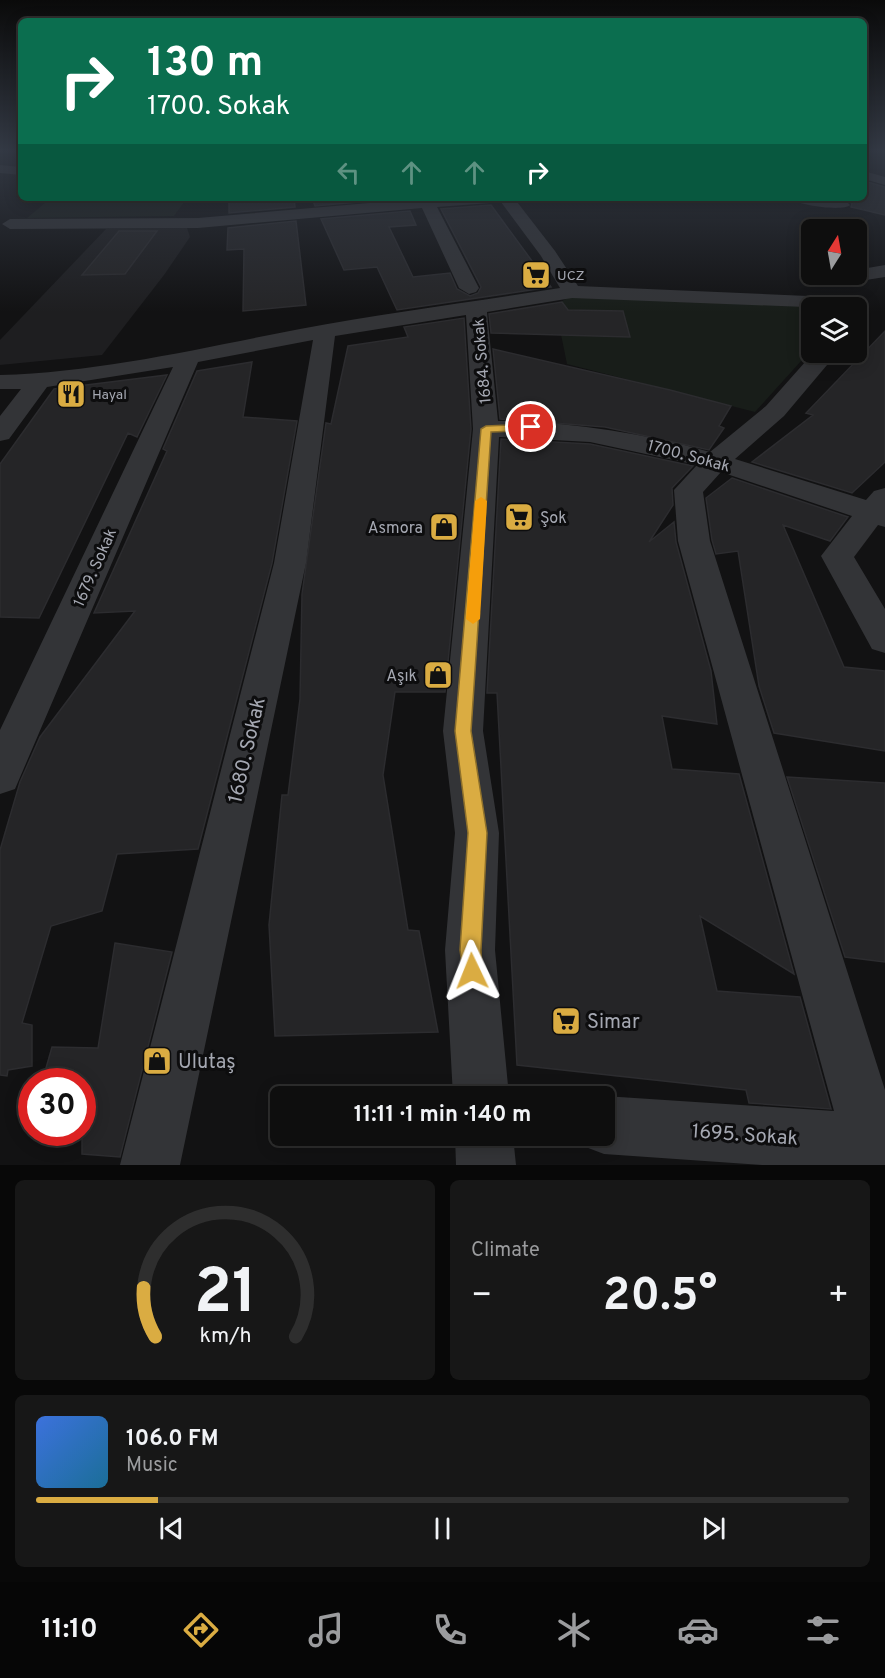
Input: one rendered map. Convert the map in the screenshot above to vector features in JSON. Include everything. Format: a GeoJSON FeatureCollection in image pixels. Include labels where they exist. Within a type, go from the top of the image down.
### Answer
{"type":"FeatureCollection","features":[{"type":"Feature","properties":{"kind":"street"},"geometry":{"type":"LineString","coordinates":[[254,218],[255,203]]}},
{"type":"Feature","properties":{"kind":"street"},"geometry":{"type":"LineString","coordinates":[[5,227],[198,223],[254,218],[294,205],[339,203]]}},
{"type":"Feature","properties":{"kind":"street"},"geometry":{"type":"LineString","coordinates":[[427,203],[472,298]]}},
{"type":"Feature","properties":{"kind":"street"},"geometry":{"type":"LineString","coordinates":[[510,203],[549,255],[572,292]]}},
{"type":"Feature","properties":{"kind":"street"},"geometry":{"type":"LineString","coordinates":[[843,203],[846,219]]}},
{"type":"Feature","properties":{"kind":"street"},"geometry":{"type":"LineString","coordinates":[[5,227],[37,205]]}},
{"type":"Feature","properties":{"kind":"street"},"geometry":{"type":"LineString","coordinates":[[198,223],[204,206]]}},
{"type":"Feature","properties":{"kind":"street"},"geometry":{"type":"LineString","coordinates":[[867,273],[885,271]]}},
{"type":"Feature","properties":{"kind":"street"},"geometry":{"type":"LineString","coordinates":[[0,381],[39,381],[188,358],[325,331],[472,298],[572,292],[801,307]]}},
{"type":"Feature","properties":{"kind":"street","name":"1684. Sokak"},"geometry":{"type":"LineString","coordinates":[[472,298],[486,429],[463,731],[477,833],[470,950],[480,1086]]}},
{"type":"Feature","properties":{"kind":"street","name":"1680. Sokak"},"geometry":{"type":"LineString","coordinates":[[150,1165],[290,563],[325,331]]}},
{"type":"Feature","properties":{"kind":"street","name":"1679. Sokak"},"geometry":{"type":"LineString","coordinates":[[0,775],[188,358]]}},
{"type":"Feature","properties":{"kind":"street"},"geometry":{"type":"LineString","coordinates":[[817,363],[776,411],[716,461],[688,490],[694,541],[878,1143]]}},
{"type":"Feature","properties":{"kind":"street"},"geometry":{"type":"LineString","coordinates":[[0,433],[39,381]]}},
{"type":"Feature","properties":{"kind":"street","name":"1700. Sokak"},"geometry":{"type":"LineString","coordinates":[[486,429],[531,427],[622,437],[716,461],[880,508]]}},
{"type":"Feature","properties":{"kind":"street"},"geometry":{"type":"LineString","coordinates":[[880,508],[837,555],[885,639]]}},
{"type":"Feature","properties":{"kind":"street","name":"1695. Sokak"},"geometry":{"type":"LineString","coordinates":[[615,1126],[878,1143]]}},
{"type":"Feature","properties":{"kind":"street"},"geometry":{"type":"LineString","coordinates":[[485,1146],[486,1165]]}},
{"type":"Feature","properties":{"kind":"shaded area"},"geometry":{"type":"Polygon","coordinates":[[[45,203],[183,203],[174,216],[27,218],[45,203]]]}},
{"type":"Feature","properties":{"kind":"shaded area"},"geometry":{"type":"Polygon","coordinates":[[[187,228],[190,237],[164,275],[102,355],[0,365],[0,340],[106,229],[187,228]]]}},
{"type":"Feature","properties":{"kind":"shaded area"},"geometry":{"type":"Polygon","coordinates":[[[580,291],[801,304],[801,361],[755,412],[567,364],[555,305],[580,291]]]}},
{"type":"Feature","properties":{"kind":"building"},"geometry":{"type":"Polygon","coordinates":[[[229,203],[295,203],[295,207],[229,213],[229,203]]]}},
{"type":"Feature","properties":{"kind":"building"},"geometry":{"type":"Polygon","coordinates":[[[314,203],[343,203],[315,206],[314,203]]]}},
{"type":"Feature","properties":{"kind":"building"},"geometry":{"type":"Polygon","coordinates":[[[852,203],[885,203],[885,215],[851,207],[852,203]]]}},
{"type":"Feature","properties":{"kind":"building"},"geometry":{"type":"Polygon","coordinates":[[[491,205],[551,287],[397,310],[377,267],[344,270],[321,219],[410,211],[416,225],[389,227],[413,277],[450,273],[457,289],[470,296],[478,293],[481,287],[441,209],[491,205]]]}},
{"type":"Feature","properties":{"kind":"building"},"geometry":{"type":"Polygon","coordinates":[[[296,221],[306,305],[243,311],[244,249],[227,250],[228,228],[296,221]]]}},
{"type":"Feature","properties":{"kind":"building"},"geometry":{"type":"Polygon","coordinates":[[[119,231],[157,231],[125,274],[82,275],[119,231]]]}},
{"type":"Feature","properties":{"kind":"building"},"geometry":{"type":"Polygon","coordinates":[[[562,302],[568,310],[623,311],[630,337],[491,333],[489,314],[562,302]]]}},
{"type":"Feature","properties":{"kind":"building"},"geometry":{"type":"Polygon","coordinates":[[[464,318],[471,429],[445,692],[395,692],[383,775],[408,930],[419,931],[438,1032],[275,1036],[269,925],[282,795],[288,795],[300,699],[302,594],[326,423],[331,424],[348,346],[408,337],[404,327],[464,318]]]}},
{"type":"Feature","properties":{"kind":"building"},"geometry":{"type":"Polygon","coordinates":[[[885,331],[885,462],[852,493],[752,462],[813,415],[806,413],[854,363],[867,363],[867,350],[885,331]]]}},
{"type":"Feature","properties":{"kind":"building"},"geometry":{"type":"Polygon","coordinates":[[[493,349],[731,406],[719,426],[724,428],[709,450],[605,427],[500,419],[493,349]]]}},
{"type":"Feature","properties":{"kind":"building"},"geometry":{"type":"Polygon","coordinates":[[[252,362],[243,417],[297,421],[272,563],[198,849],[117,854],[102,911],[51,926],[22,1023],[32,1025],[32,1066],[8,1070],[7,1076],[0,1075],[0,850],[20,782],[40,737],[135,611],[94,613],[167,451],[163,449],[197,371],[252,362]]]}},
{"type":"Feature","properties":{"kind":"building"},"geometry":{"type":"Polygon","coordinates":[[[167,375],[137,437],[128,433],[39,618],[0,617],[0,464],[54,389],[167,375]]]}},
{"type":"Feature","properties":{"kind":"building"},"geometry":{"type":"Polygon","coordinates":[[[501,439],[590,444],[693,466],[672,488],[673,505],[649,542],[674,522],[676,542],[711,671],[717,724],[662,716],[672,769],[739,774],[794,974],[700,916],[717,991],[800,997],[831,1109],[749,1103],[746,1090],[517,1065],[497,693],[487,693],[501,439]]]}},
{"type":"Feature","properties":{"kind":"building"},"geometry":{"type":"Polygon","coordinates":[[[732,478],[848,517],[830,541],[783,525],[844,667],[885,671],[885,751],[774,733],[759,686],[738,551],[716,554],[712,540],[706,498],[732,478]]]}},
{"type":"Feature","properties":{"kind":"building"},"geometry":{"type":"Polygon","coordinates":[[[787,777],[885,783],[885,962],[845,957],[787,777]]]}},
{"type":"Feature","properties":{"kind":"building"},"geometry":{"type":"Polygon","coordinates":[[[115,943],[172,952],[120,1157],[82,1154],[82,1146],[96,1146],[96,1068],[46,1068],[52,1047],[98,1048],[115,943]]]}},
{"type":"Feature","properties":{"kind":"slow traffic"},"geometry":{"type":"LineString","coordinates":[[473,619],[481,501]]}},
{"type":"Feature","properties":{"kind":"place","name":"UCZ"},"geometry":{"type":"Point","coordinates":[536,275]}},
{"type":"Feature","properties":{"kind":"place","name":"Hayal"},"geometry":{"type":"Point","coordinates":[71,394]}},
{"type":"Feature","properties":{"kind":"place","name":"Şok"},"geometry":{"type":"Point","coordinates":[519,517]}},
{"type":"Feature","properties":{"kind":"place","name":"Asmora"},"geometry":{"type":"Point","coordinates":[444,527]}},
{"type":"Feature","properties":{"kind":"place","name":"Aşık"},"geometry":{"type":"Point","coordinates":[438,675]}},
{"type":"Feature","properties":{"kind":"place","name":"Simar"},"geometry":{"type":"Point","coordinates":[566,1021]}},
{"type":"Feature","properties":{"kind":"place","name":"Ulutaş"},"geometry":{"type":"Point","coordinates":[157,1061]}},
{"type":"Feature","properties":{"kind":"route"},"geometry":{"type":"LineString","coordinates":[[472,971],[470,950],[477,833],[463,731],[486,429],[531,427]]}}]}
